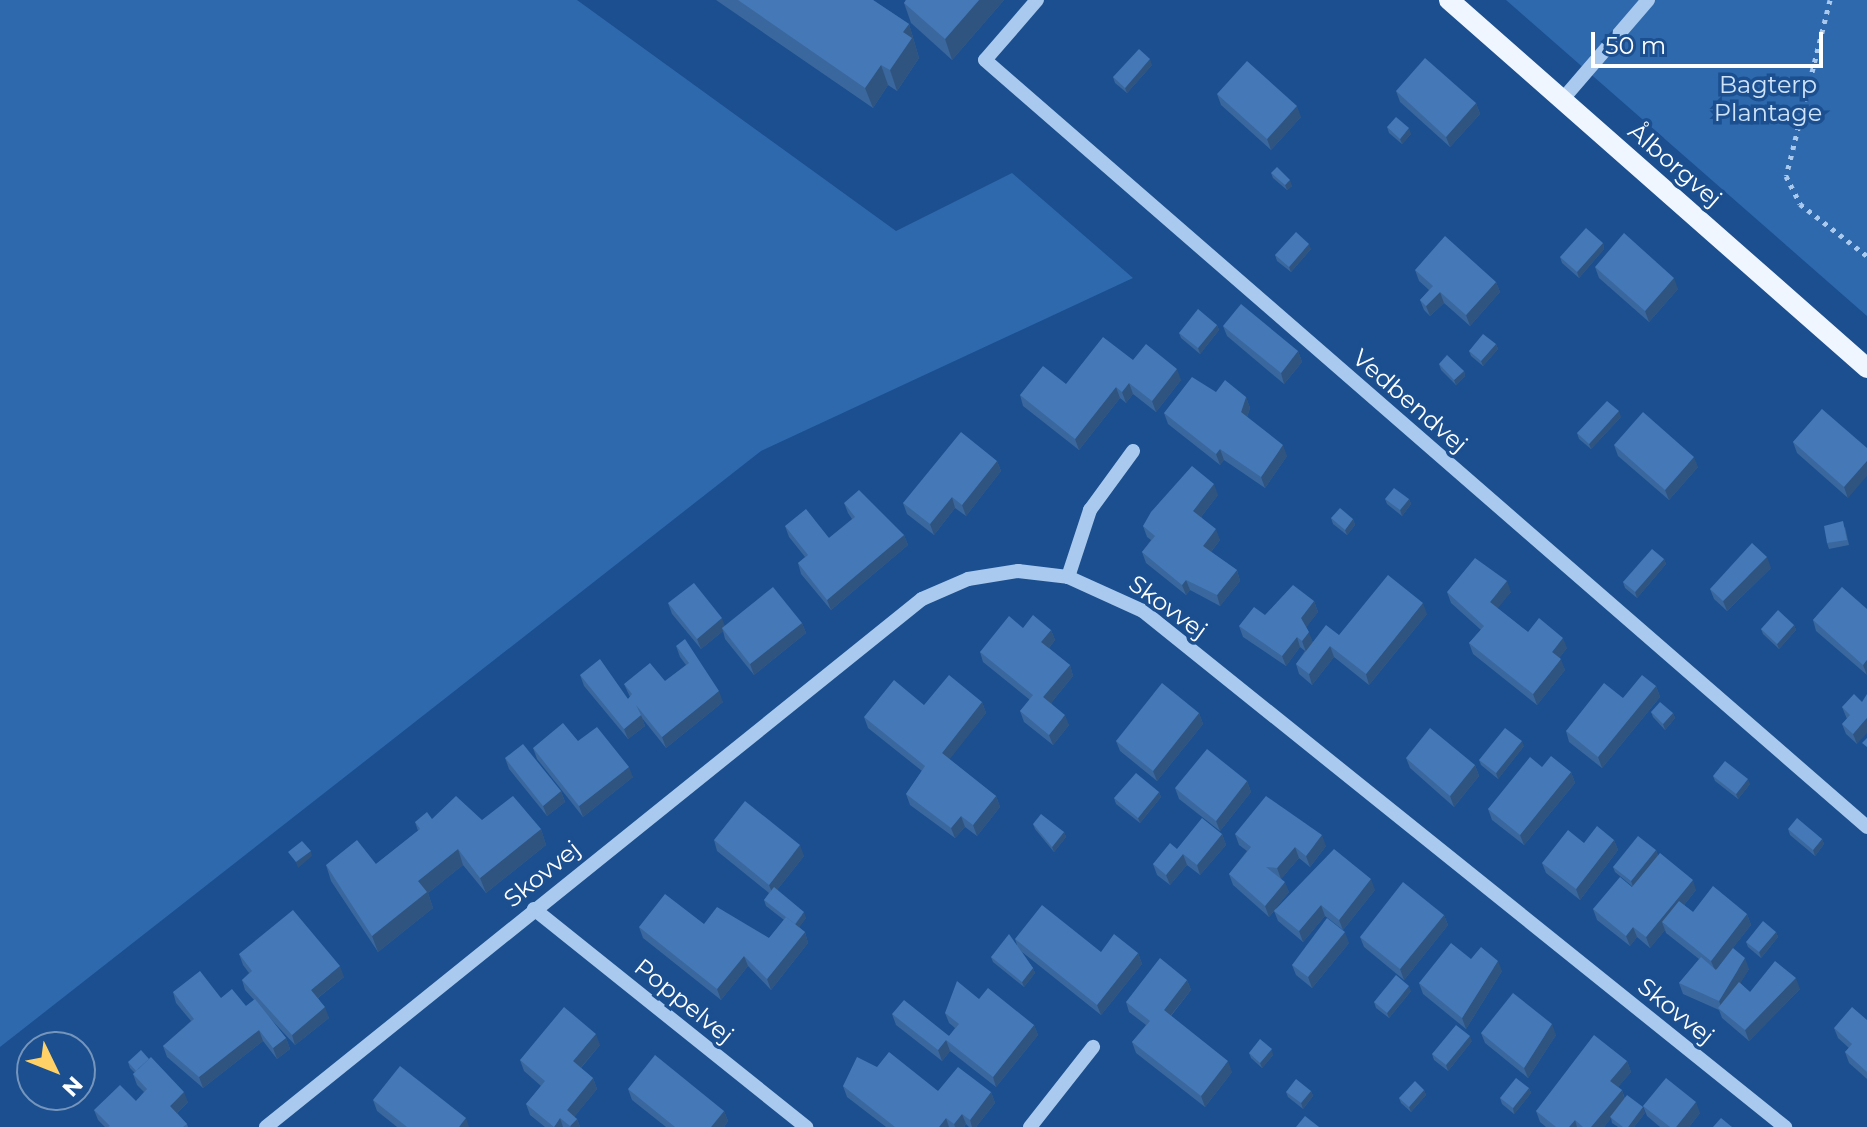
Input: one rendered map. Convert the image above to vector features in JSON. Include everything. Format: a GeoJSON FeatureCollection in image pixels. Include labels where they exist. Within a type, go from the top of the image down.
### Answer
{"type":"FeatureCollection","features":[{"type":"Feature","properties":{"kind":"main road","name":"Ålborgvej"},"geometry":{"type":"LineString","coordinates":[[1449,0],[1867,368]]}},
{"type":"Feature","properties":{"kind":"street","name":"Vedbendvej"},"geometry":{"type":"LineString","coordinates":[[1037,0],[985,60],[1867,827]]}},
{"type":"Feature","properties":{"kind":"street"},"geometry":{"type":"LineString","coordinates":[[1562,100],[1648,0]]}},
{"type":"Feature","properties":{"kind":"street"},"geometry":{"type":"LineString","coordinates":[[1068,577],[1090,510],[1133,451]]}},
{"type":"Feature","properties":{"kind":"street","name":"Skovvej"},"geometry":{"type":"LineString","coordinates":[[266,1127],[922,599],[968,579],[1018,571],[1068,577],[1143,611],[1785,1127]]}},
{"type":"Feature","properties":{"kind":"street","name":"Poppelvej"},"geometry":{"type":"LineString","coordinates":[[534,909],[806,1127]]}},
{"type":"Feature","properties":{"kind":"street"},"geometry":{"type":"LineString","coordinates":[[1030,1127],[1093,1047]]}},
{"type":"Feature","properties":{"kind":"path"},"geometry":{"type":"LineString","coordinates":[[1830,0],[1786,176],[1800,204],[1867,256]]}},
{"type":"Feature","properties":{"kind":"green space"},"geometry":{"type":"Polygon","coordinates":[[[0,0],[577,0],[896,231],[1012,173],[1133,278],[761,451],[20,1031],[16,1031],[16,1034],[0,1047],[0,0]]]}},
{"type":"Feature","properties":{"kind":"green space","name":"Bagterp Plantage"},"geometry":{"type":"Polygon","coordinates":[[[1506,0],[1867,0],[1867,316],[1506,0]]]}},
{"type":"Feature","properties":{"kind":"building"},"geometry":{"type":"Polygon","coordinates":[[[738,0],[873,0],[909,24],[903,32],[912,38],[890,70],[881,65],[865,88],[738,0]]]}},
{"type":"Feature","properties":{"kind":"building"},"geometry":{"type":"Polygon","coordinates":[[[906,0],[979,0],[945,39],[904,3],[906,0]]]}},
{"type":"Feature","properties":{"kind":"building"},"geometry":{"type":"Polygon","coordinates":[[[1139,49],[1150,59],[1125,88],[1113,77],[1139,49]]]}},
{"type":"Feature","properties":{"kind":"building"},"geometry":{"type":"Polygon","coordinates":[[[1425,58],[1476,103],[1446,137],[1396,91],[1425,58]]]}},
{"type":"Feature","properties":{"kind":"building"},"geometry":{"type":"Polygon","coordinates":[[[1247,61],[1297,106],[1267,139],[1217,94],[1247,61]]]}},
{"type":"Feature","properties":{"kind":"building"},"geometry":{"type":"Polygon","coordinates":[[[1396,117],[1409,128],[1400,139],[1387,127],[1396,117]]]}},
{"type":"Feature","properties":{"kind":"building"},"geometry":{"type":"Polygon","coordinates":[[[1277,167],[1290,180],[1285,185],[1271,173],[1277,167]]]}},
{"type":"Feature","properties":{"kind":"building"},"geometry":{"type":"Polygon","coordinates":[[[1586,228],[1603,243],[1577,272],[1560,257],[1586,228]]]}},
{"type":"Feature","properties":{"kind":"building"},"geometry":{"type":"Polygon","coordinates":[[[1296,232],[1309,244],[1289,267],[1275,255],[1296,232]]]}},
{"type":"Feature","properties":{"kind":"building"},"geometry":{"type":"Polygon","coordinates":[[[1624,233],[1674,278],[1645,311],[1595,267],[1624,233]]]}},
{"type":"Feature","properties":{"kind":"building"},"geometry":{"type":"Polygon","coordinates":[[[1445,236],[1496,282],[1466,315],[1440,292],[1426,306],[1420,300],[1433,286],[1415,270],[1445,236]]]}},
{"type":"Feature","properties":{"kind":"building"},"geometry":{"type":"Polygon","coordinates":[[[1241,304],[1298,351],[1281,373],[1223,326],[1241,304]]]}},
{"type":"Feature","properties":{"kind":"building"},"geometry":{"type":"Polygon","coordinates":[[[1198,309],[1217,325],[1198,348],[1179,333],[1198,309]]]}},
{"type":"Feature","properties":{"kind":"building"},"geometry":{"type":"Polygon","coordinates":[[[1483,334],[1496,344],[1481,361],[1469,351],[1483,334]]]}},
{"type":"Feature","properties":{"kind":"building"},"geometry":{"type":"Polygon","coordinates":[[[1103,337],[1133,360],[1146,344],[1177,369],[1152,401],[1129,383],[1122,392],[1116,387],[1075,439],[1020,395],[1043,366],[1066,384],[1103,337]]]}},
{"type":"Feature","properties":{"kind":"building"},"geometry":{"type":"Polygon","coordinates":[[[1447,355],[1464,371],[1454,380],[1439,364],[1447,355]]]}},
{"type":"Feature","properties":{"kind":"building"},"geometry":{"type":"Polygon","coordinates":[[[1192,377],[1216,392],[1225,380],[1246,397],[1241,412],[1283,445],[1261,477],[1220,449],[1216,454],[1164,413],[1192,377]]]}},
{"type":"Feature","properties":{"kind":"building"},"geometry":{"type":"Polygon","coordinates":[[[1607,401],[1619,411],[1589,444],[1577,433],[1607,401]]]}},
{"type":"Feature","properties":{"kind":"building"},"geometry":{"type":"Polygon","coordinates":[[[1822,409],[1867,448],[1867,461],[1844,487],[1793,442],[1822,409]]]}},
{"type":"Feature","properties":{"kind":"building"},"geometry":{"type":"Polygon","coordinates":[[[1643,412],[1694,457],[1665,490],[1614,445],[1643,412]]]}},
{"type":"Feature","properties":{"kind":"building"},"geometry":{"type":"Polygon","coordinates":[[[961,432],[997,461],[962,505],[952,497],[930,524],[903,503],[961,432]]]}},
{"type":"Feature","properties":{"kind":"building"},"geometry":{"type":"Polygon","coordinates":[[[1192,466],[1214,484],[1193,511],[1216,529],[1203,546],[1237,570],[1217,595],[1186,580],[1182,585],[1142,552],[1155,536],[1143,526],[1151,512],[1192,466]]]}},
{"type":"Feature","properties":{"kind":"building"},"geometry":{"type":"Polygon","coordinates":[[[1394,488],[1409,499],[1400,510],[1385,499],[1394,488]]]}},
{"type":"Feature","properties":{"kind":"building"},"geometry":{"type":"Polygon","coordinates":[[[859,490],[904,535],[827,600],[798,563],[808,555],[785,526],[806,509],[829,538],[855,517],[844,503],[859,490]]]}},
{"type":"Feature","properties":{"kind":"building"},"geometry":{"type":"Polygon","coordinates":[[[1340,508],[1353,519],[1345,530],[1331,518],[1340,508]]]}},
{"type":"Feature","properties":{"kind":"building"},"geometry":{"type":"Polygon","coordinates":[[[1843,521],[1847,540],[1827,543],[1824,526],[1843,521]]]}},
{"type":"Feature","properties":{"kind":"building"},"geometry":{"type":"Polygon","coordinates":[[[1752,543],[1767,557],[1723,601],[1710,589],[1752,543]]]}},
{"type":"Feature","properties":{"kind":"building"},"geometry":{"type":"Polygon","coordinates":[[[1652,549],[1664,559],[1635,592],[1623,582],[1652,549]]]}},
{"type":"Feature","properties":{"kind":"building"},"geometry":{"type":"Polygon","coordinates":[[[1475,558],[1507,581],[1490,602],[1528,632],[1539,618],[1563,638],[1552,652],[1561,659],[1533,694],[1469,643],[1484,626],[1447,592],[1475,558]]]}},
{"type":"Feature","properties":{"kind":"building"},"geometry":{"type":"Polygon","coordinates":[[[1388,575],[1423,603],[1366,674],[1330,646],[1309,674],[1296,664],[1326,625],[1339,635],[1388,575]]]}},
{"type":"Feature","properties":{"kind":"building"},"geometry":{"type":"Polygon","coordinates":[[[694,583],[722,618],[697,639],[668,603],[694,583]]]}},
{"type":"Feature","properties":{"kind":"building"},"geometry":{"type":"Polygon","coordinates":[[[1293,585],[1314,601],[1301,618],[1309,632],[1302,641],[1297,637],[1282,656],[1239,626],[1254,607],[1265,615],[1293,585]]]}},
{"type":"Feature","properties":{"kind":"building"},"geometry":{"type":"Polygon","coordinates":[[[773,587],[802,623],[750,664],[722,628],[773,587]]]}},
{"type":"Feature","properties":{"kind":"building"},"geometry":{"type":"Polygon","coordinates":[[[1842,587],[1867,609],[1867,660],[1863,665],[1813,620],[1842,587]]]}},
{"type":"Feature","properties":{"kind":"building"},"geometry":{"type":"Polygon","coordinates":[[[1778,610],[1794,625],[1777,644],[1761,629],[1778,610]]]}},
{"type":"Feature","properties":{"kind":"building"},"geometry":{"type":"Polygon","coordinates":[[[1033,615],[1051,630],[1041,642],[1070,665],[1043,697],[1065,715],[1049,735],[1020,711],[1033,695],[980,652],[1009,616],[1023,628],[1033,615]]]}},
{"type":"Feature","properties":{"kind":"building"},"geometry":{"type":"Polygon","coordinates":[[[685,639],[719,691],[662,737],[636,705],[641,715],[624,729],[580,675],[600,659],[628,699],[632,694],[624,684],[650,663],[665,681],[689,663],[676,646],[685,639]]]}},
{"type":"Feature","properties":{"kind":"building"},"geometry":{"type":"Polygon","coordinates":[[[949,675],[982,702],[942,753],[996,796],[973,825],[961,816],[951,828],[906,794],[925,766],[864,717],[894,680],[924,705],[949,675]]]}},
{"type":"Feature","properties":{"kind":"building"},"geometry":{"type":"Polygon","coordinates":[[[1642,675],[1656,686],[1598,757],[1566,731],[1604,683],[1623,698],[1642,675]]]}},
{"type":"Feature","properties":{"kind":"building"},"geometry":{"type":"Polygon","coordinates":[[[1162,683],[1199,713],[1153,771],[1116,741],[1162,683]]]}},
{"type":"Feature","properties":{"kind":"building"},"geometry":{"type":"Polygon","coordinates":[[[1854,694],[1862,702],[1867,694],[1867,718],[1853,734],[1842,724],[1850,715],[1842,707],[1854,694]]]}},
{"type":"Feature","properties":{"kind":"building"},"geometry":{"type":"Polygon","coordinates":[[[1660,702],[1673,713],[1663,724],[1651,712],[1660,702]]]}},
{"type":"Feature","properties":{"kind":"building"},"geometry":{"type":"Polygon","coordinates":[[[563,723],[578,741],[597,727],[629,767],[579,806],[533,748],[563,723]]]}},
{"type":"Feature","properties":{"kind":"building"},"geometry":{"type":"Polygon","coordinates":[[[1430,728],[1475,765],[1450,796],[1406,758],[1430,728]]]}},
{"type":"Feature","properties":{"kind":"building"},"geometry":{"type":"Polygon","coordinates":[[[1505,728],[1522,741],[1496,773],[1479,760],[1505,728]]]}},
{"type":"Feature","properties":{"kind":"building"},"geometry":{"type":"Polygon","coordinates":[[[523,744],[561,791],[543,806],[505,758],[523,744]]]}},
{"type":"Feature","properties":{"kind":"building"},"geometry":{"type":"Polygon","coordinates":[[[1207,749],[1247,781],[1216,821],[1175,788],[1207,749]]]}},
{"type":"Feature","properties":{"kind":"building"},"geometry":{"type":"Polygon","coordinates":[[[1551,756],[1571,772],[1520,835],[1488,809],[1530,757],[1542,767],[1551,756]]]}},
{"type":"Feature","properties":{"kind":"building"},"geometry":{"type":"Polygon","coordinates":[[[1725,761],[1748,779],[1736,794],[1713,776],[1725,761]]]}},
{"type":"Feature","properties":{"kind":"building"},"geometry":{"type":"Polygon","coordinates":[[[1136,773],[1159,792],[1138,818],[1114,798],[1136,773]]]}},
{"type":"Feature","properties":{"kind":"building"},"geometry":{"type":"Polygon","coordinates":[[[456,796],[482,820],[513,796],[541,829],[480,878],[458,849],[418,881],[427,892],[372,936],[326,865],[357,840],[376,864],[420,829],[415,822],[427,812],[432,819],[456,796]]]}},
{"type":"Feature","properties":{"kind":"building"},"geometry":{"type":"Polygon","coordinates":[[[1266,796],[1322,835],[1306,856],[1295,847],[1277,868],[1266,867],[1285,882],[1265,906],[1229,874],[1251,847],[1235,834],[1266,796]]]}},
{"type":"Feature","properties":{"kind":"building"},"geometry":{"type":"Polygon","coordinates":[[[745,801],[800,845],[769,885],[714,840],[745,801]]]}},
{"type":"Feature","properties":{"kind":"building"},"geometry":{"type":"Polygon","coordinates":[[[1041,814],[1064,832],[1052,847],[1033,824],[1041,814]]]}},
{"type":"Feature","properties":{"kind":"building"},"geometry":{"type":"Polygon","coordinates":[[[1202,818],[1222,834],[1197,865],[1183,854],[1166,875],[1153,864],[1170,843],[1177,849],[1202,818]]]}},
{"type":"Feature","properties":{"kind":"building"},"geometry":{"type":"Polygon","coordinates":[[[1797,818],[1822,839],[1813,850],[1788,829],[1797,818]]]}},
{"type":"Feature","properties":{"kind":"building"},"geometry":{"type":"Polygon","coordinates":[[[1597,826],[1614,840],[1576,889],[1542,863],[1568,830],[1584,843],[1597,826]]]}},
{"type":"Feature","properties":{"kind":"building"},"geometry":{"type":"Polygon","coordinates":[[[1638,836],[1656,850],[1631,881],[1613,867],[1638,836]]]}},
{"type":"Feature","properties":{"kind":"building"},"geometry":{"type":"Polygon","coordinates":[[[302,841],[311,851],[296,862],[288,852],[302,841]]]}},
{"type":"Feature","properties":{"kind":"building"},"geometry":{"type":"Polygon","coordinates":[[[1334,849],[1371,879],[1339,920],[1321,905],[1299,931],[1274,911],[1334,849]]]}},
{"type":"Feature","properties":{"kind":"building"},"geometry":{"type":"Polygon","coordinates":[[[1660,853],[1693,880],[1646,937],[1633,927],[1626,936],[1593,909],[1620,877],[1632,887],[1660,853]]]}},
{"type":"Feature","properties":{"kind":"building"},"geometry":{"type":"Polygon","coordinates":[[[1403,882],[1444,915],[1400,969],[1360,937],[1403,882]]]}},
{"type":"Feature","properties":{"kind":"building"},"geometry":{"type":"Polygon","coordinates":[[[1713,886],[1747,914],[1711,961],[1662,922],[1679,901],[1693,912],[1713,886]]]}},
{"type":"Feature","properties":{"kind":"building"},"geometry":{"type":"Polygon","coordinates":[[[774,887],[804,912],[795,924],[764,900],[774,887]]]}},
{"type":"Feature","properties":{"kind":"building"},"geometry":{"type":"Polygon","coordinates":[[[665,894],[704,924],[717,907],[769,938],[786,917],[805,932],[767,979],[744,956],[717,989],[639,927],[665,894]]]}},
{"type":"Feature","properties":{"kind":"building"},"geometry":{"type":"Polygon","coordinates":[[[1042,905],[1101,952],[1114,934],[1138,953],[1097,1005],[1015,939],[1042,905]]]}},
{"type":"Feature","properties":{"kind":"building"},"geometry":{"type":"Polygon","coordinates":[[[293,910],[340,966],[311,990],[325,1007],[292,1035],[242,980],[252,971],[239,954],[293,910]]]}},
{"type":"Feature","properties":{"kind":"building"},"geometry":{"type":"Polygon","coordinates":[[[1327,918],[1345,932],[1308,977],[1292,965],[1327,918]]]}},
{"type":"Feature","properties":{"kind":"building"},"geometry":{"type":"Polygon","coordinates":[[[1763,921],[1776,932],[1759,952],[1746,942],[1763,921]]]}},
{"type":"Feature","properties":{"kind":"building"},"geometry":{"type":"Polygon","coordinates":[[[1009,934],[1033,968],[1022,982],[991,957],[1009,934]]]}},
{"type":"Feature","properties":{"kind":"building"},"geometry":{"type":"Polygon","coordinates":[[[1451,943],[1471,959],[1481,947],[1498,961],[1462,1018],[1419,983],[1451,943]]]}},
{"type":"Feature","properties":{"kind":"building"},"geometry":{"type":"Polygon","coordinates":[[[1733,948],[1745,958],[1719,1001],[1679,983],[1701,957],[1716,970],[1733,948]]]}},
{"type":"Feature","properties":{"kind":"building"},"geometry":{"type":"Polygon","coordinates":[[[1160,958],[1187,980],[1164,1010],[1228,1061],[1201,1096],[1132,1042],[1150,1021],[1126,1002],[1160,958]]]}},
{"type":"Feature","properties":{"kind":"building"},"geometry":{"type":"Polygon","coordinates":[[[1775,961],[1796,978],[1745,1030],[1718,1008],[1739,982],[1750,992],[1775,961]]]}},
{"type":"Feature","properties":{"kind":"building"},"geometry":{"type":"Polygon","coordinates":[[[200,971],[221,998],[232,989],[246,1006],[255,999],[286,1038],[273,1048],[259,1030],[199,1077],[163,1046],[194,1019],[173,992],[200,971]]]}},
{"type":"Feature","properties":{"kind":"building"},"geometry":{"type":"Polygon","coordinates":[[[1396,975],[1409,986],[1387,1013],[1374,1002],[1396,975]]]}},
{"type":"Feature","properties":{"kind":"building"},"geometry":{"type":"Polygon","coordinates":[[[957,981],[979,999],[988,988],[1034,1025],[993,1077],[946,1040],[938,1050],[892,1014],[904,1000],[949,1036],[959,1024],[945,1013],[957,981]]]}},
{"type":"Feature","properties":{"kind":"building"},"geometry":{"type":"Polygon","coordinates":[[[1513,993],[1552,1024],[1524,1068],[1481,1033],[1513,993]]]}},
{"type":"Feature","properties":{"kind":"building"},"geometry":{"type":"Polygon","coordinates":[[[564,1007],[596,1034],[573,1061],[593,1078],[567,1110],[577,1119],[570,1126],[560,1118],[554,1127],[526,1104],[545,1081],[520,1060],[564,1007]]]}},
{"type":"Feature","properties":{"kind":"building"},"geometry":{"type":"Polygon","coordinates":[[[1852,1007],[1867,1020],[1867,1072],[1845,1052],[1852,1044],[1834,1028],[1852,1007]]]}},
{"type":"Feature","properties":{"kind":"building"},"geometry":{"type":"Polygon","coordinates":[[[1456,1025],[1470,1036],[1446,1065],[1432,1054],[1456,1025]]]}},
{"type":"Feature","properties":{"kind":"building"},"geometry":{"type":"Polygon","coordinates":[[[1594,1035],[1627,1061],[1610,1081],[1622,1090],[1591,1127],[1583,1127],[1575,1120],[1569,1127],[1556,1127],[1536,1111],[1594,1035]]]}},
{"type":"Feature","properties":{"kind":"building"},"geometry":{"type":"Polygon","coordinates":[[[1260,1039],[1272,1049],[1260,1063],[1249,1053],[1260,1039]]]}},
{"type":"Feature","properties":{"kind":"building"},"geometry":{"type":"Polygon","coordinates":[[[141,1050],[149,1059],[136,1071],[128,1062],[141,1050]]]}},
{"type":"Feature","properties":{"kind":"building"},"geometry":{"type":"Polygon","coordinates":[[[889,1052],[938,1091],[958,1067],[991,1092],[970,1120],[962,1114],[954,1124],[946,1118],[939,1127],[895,1127],[843,1086],[857,1057],[877,1067],[889,1052]]]}},
{"type":"Feature","properties":{"kind":"building"},"geometry":{"type":"Polygon","coordinates":[[[655,1055],[724,1111],[711,1127],[675,1127],[628,1089],[655,1055]]]}},
{"type":"Feature","properties":{"kind":"building"},"geometry":{"type":"Polygon","coordinates":[[[151,1057],[184,1092],[170,1106],[187,1124],[183,1127],[108,1127],[95,1111],[96,1108],[120,1085],[136,1101],[147,1089],[133,1074],[151,1057]]]}},
{"type":"Feature","properties":{"kind":"building"},"geometry":{"type":"Polygon","coordinates":[[[400,1066],[466,1118],[459,1127],[407,1127],[373,1100],[400,1066]]]}},
{"type":"Feature","properties":{"kind":"building"},"geometry":{"type":"Polygon","coordinates":[[[1516,1078],[1529,1088],[1513,1108],[1500,1098],[1516,1078]]]}},
{"type":"Feature","properties":{"kind":"building"},"geometry":{"type":"Polygon","coordinates":[[[1666,1078],[1696,1102],[1676,1127],[1670,1127],[1643,1106],[1666,1078]]]}},
{"type":"Feature","properties":{"kind":"building"},"geometry":{"type":"Polygon","coordinates":[[[1296,1079],[1311,1091],[1301,1103],[1286,1092],[1296,1079]]]}},
{"type":"Feature","properties":{"kind":"building"},"geometry":{"type":"Polygon","coordinates":[[[1415,1081],[1424,1090],[1409,1107],[1399,1098],[1415,1081]]]}},
{"type":"Feature","properties":{"kind":"building"},"geometry":{"type":"Polygon","coordinates":[[[1627,1095],[1643,1107],[1628,1127],[1623,1127],[1610,1117],[1627,1095]]]}},
{"type":"Feature","properties":{"kind":"building"},"geometry":{"type":"Polygon","coordinates":[[[1305,1116],[1319,1127],[1296,1127],[1305,1116]]]}},
{"type":"Feature","properties":{"kind":"building"},"geometry":{"type":"Polygon","coordinates":[[[1721,1118],[1732,1127],[1713,1127],[1721,1118]]]}}]}
